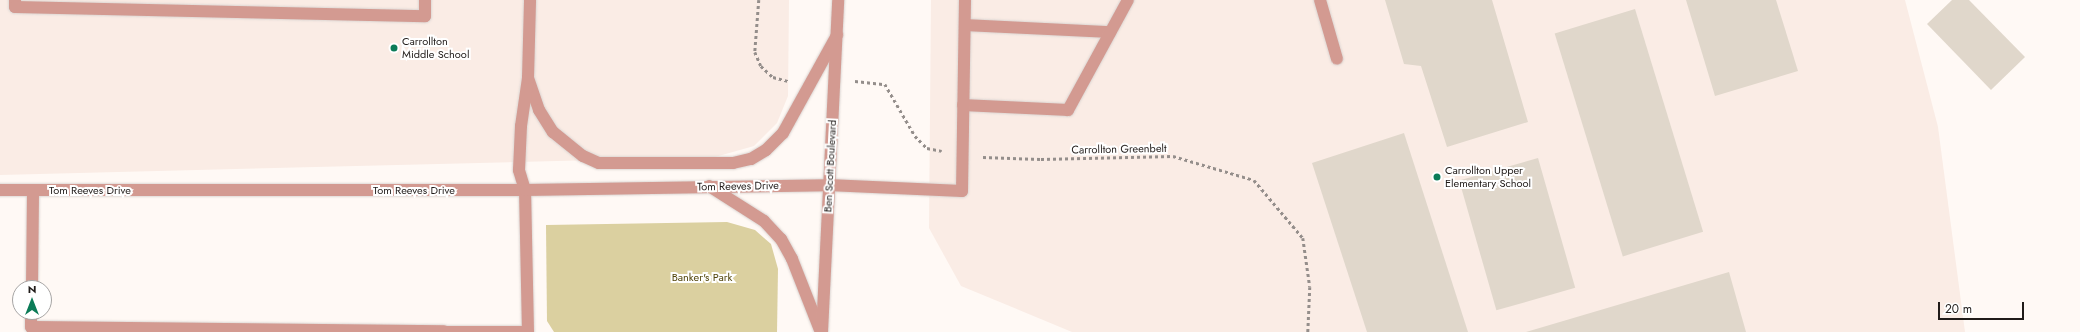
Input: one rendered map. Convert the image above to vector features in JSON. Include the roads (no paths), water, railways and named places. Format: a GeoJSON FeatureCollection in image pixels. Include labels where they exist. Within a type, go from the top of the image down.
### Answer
{"type":"FeatureCollection","features":[{"type":"Feature","properties":{"kind":"street"},"geometry":{"type":"LineString","coordinates":[[14,0],[14,7],[425,16],[425,0]]}},
{"type":"Feature","properties":{"kind":"street"},"geometry":{"type":"LineString","coordinates":[[32,320],[31,330],[528,332],[525,190],[520,170],[521,126],[528,78],[530,0]]}},
{"type":"Feature","properties":{"kind":"street","name":"Ben Scott Boulevard"},"geometry":{"type":"LineString","coordinates":[[821,332],[838,0]]}},
{"type":"Feature","properties":{"kind":"street"},"geometry":{"type":"LineString","coordinates":[[965,0],[963,105],[1068,110],[1128,0]]}},
{"type":"Feature","properties":{"kind":"street"},"geometry":{"type":"LineString","coordinates":[[1320,0],[1337,59]]}},
{"type":"Feature","properties":{"kind":"street"},"geometry":{"type":"LineString","coordinates":[[964,25],[1110,32]]}},
{"type":"Feature","properties":{"kind":"street"},"geometry":{"type":"LineString","coordinates":[[528,78],[539,110],[553,132],[569,148],[588,159],[599,163],[733,163],[751,159],[783,133],[837,35]]}},
{"type":"Feature","properties":{"kind":"street","name":"Tom Reeves Drive"},"geometry":{"type":"LineString","coordinates":[[0,190],[525,190],[828,185],[962,191],[963,105]]}},
{"type":"Feature","properties":{"kind":"street"},"geometry":{"type":"LineString","coordinates":[[709,186],[764,221],[780,239],[792,259],[821,332]]}},
{"type":"Feature","properties":{"kind":"street"},"geometry":{"type":"LineString","coordinates":[[32,280],[33,190]]}},
{"type":"Feature","properties":{"kind":"place","name":"Carrollton Middle School"},"geometry":{"type":"Point","coordinates":[394,48]}},
{"type":"Feature","properties":{"kind":"place","name":"Carrollton Upper Elementary School"},"geometry":{"type":"Point","coordinates":[1437,177]}},
{"type":"Feature","properties":{"kind":"park label","name":"Banker's Park"},"geometry":{"type":"Point","coordinates":[702,277]}}]}
